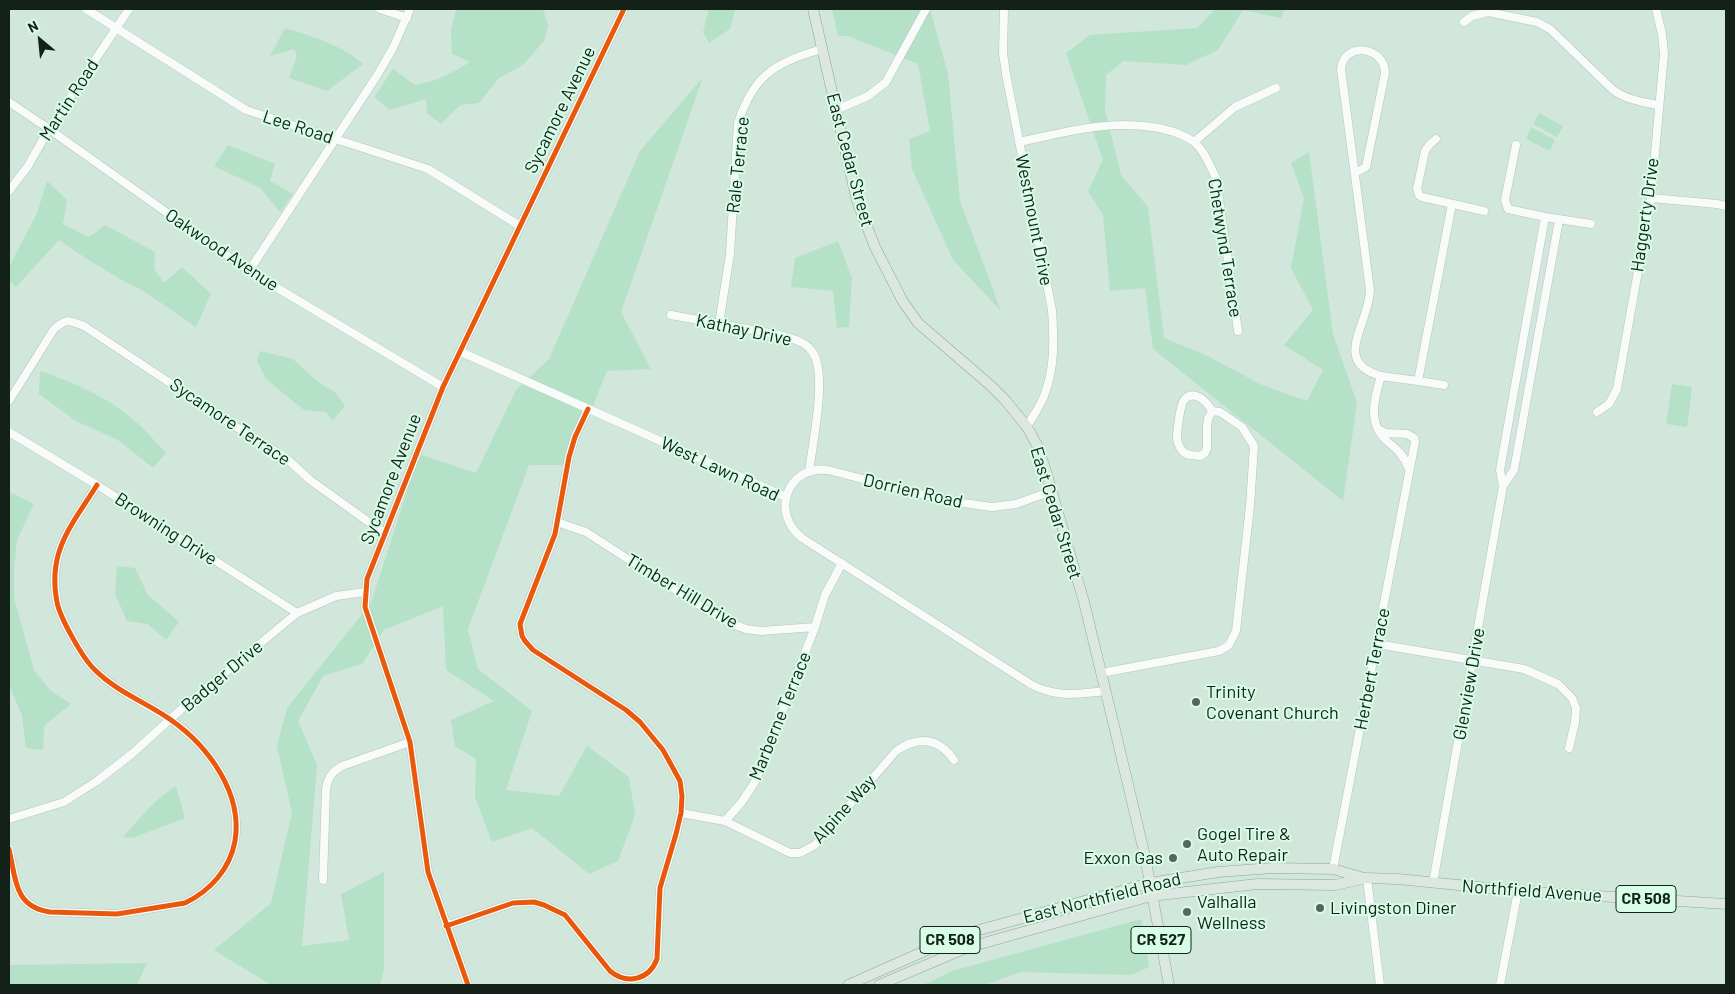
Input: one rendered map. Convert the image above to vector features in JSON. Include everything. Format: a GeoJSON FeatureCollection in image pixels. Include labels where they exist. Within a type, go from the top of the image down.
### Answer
{"type":"FeatureCollection","features":[{"type":"Feature","properties":{"kind":"main road","name":"East Cedar Street"},"geometry":{"type":"LineString","coordinates":[[812,9],[857,201],[875,247],[902,300],[918,323],[1006,401],[1037,445],[1084,602],[1106,691],[1150,883],[1169,985]]}},
{"type":"Feature","properties":{"kind":"main road","name":"East Northfield Road"},"geometry":{"type":"LineString","coordinates":[[848,985],[961,935],[1150,883],[1218,872],[1273,868],[1333,869],[1367,878],[1398,879]]}},
{"type":"Feature","properties":{"kind":"main road"},"geometry":{"type":"LineString","coordinates":[[1280,884],[1286,878],[1328,878],[1333,869]]}},
{"type":"Feature","properties":{"kind":"main road","name":"East Northfield Road"},"geometry":{"type":"LineString","coordinates":[[879,985],[966,948],[1152,896],[1257,884],[1335,885],[1367,878]]}},
{"type":"Feature","properties":{"kind":"main road","name":"Northfield Avenue"},"geometry":{"type":"LineString","coordinates":[[1398,879],[1518,890],[1726,904]]}},
{"type":"Feature","properties":{"kind":"main road"},"geometry":{"type":"LineString","coordinates":[[938,945],[944,957]]}},
{"type":"Feature","properties":{"kind":"street","name":"Lee Road"},"geometry":{"type":"LineString","coordinates":[[86,9],[246,110],[428,169],[520,226]]}},
{"type":"Feature","properties":{"kind":"street","name":"Martin Road"},"geometry":{"type":"LineString","coordinates":[[9,191],[28,166],[49,129],[129,9]]}},
{"type":"Feature","properties":{"kind":"street"},"geometry":{"type":"LineString","coordinates":[[380,9],[407,18]]}},
{"type":"Feature","properties":{"kind":"street"},"geometry":{"type":"LineString","coordinates":[[249,271],[386,61],[410,9]]}},
{"type":"Feature","properties":{"kind":"street","name":"Sycamore Avenue"},"geometry":{"type":"LineString","coordinates":[[468,985],[428,872],[410,742],[365,608],[367,579],[443,387],[624,9]]}},
{"type":"Feature","properties":{"kind":"street"},"geometry":{"type":"LineString","coordinates":[[836,110],[868,96],[886,82],[926,9]]}},
{"type":"Feature","properties":{"kind":"street","name":"Westmount Drive"},"geometry":{"type":"LineString","coordinates":[[1004,9],[1004,53],[1019,142],[1052,310],[1054,340],[1053,363],[1047,386],[1043,398],[1026,427]]}},
{"type":"Feature","properties":{"kind":"street","name":"Haggerty Drive"},"geometry":{"type":"LineString","coordinates":[[1597,412],[1609,404],[1617,389],[1651,198],[1664,54],[1662,34],[1656,9]]}},
{"type":"Feature","properties":{"kind":"street"},"geometry":{"type":"LineString","coordinates":[[1464,22],[1472,16],[1488,12],[1537,22],[1550,29],[1613,90],[1633,100],[1658,105]]}},
{"type":"Feature","properties":{"kind":"street","name":"Rale Terrace"},"geometry":{"type":"LineString","coordinates":[[719,324],[730,254],[738,123],[744,106],[751,93],[770,71],[794,57],[822,49]]}},
{"type":"Feature","properties":{"kind":"street"},"geometry":{"type":"LineString","coordinates":[[1355,173],[1366,167],[1385,73],[1384,62],[1365,50],[1350,52],[1342,62],[1342,69],[1355,173],[1370,290],[1369,302],[1356,346],[1356,361],[1368,372],[1381,376],[1444,385]]}},
{"type":"Feature","properties":{"kind":"street"},"geometry":{"type":"LineString","coordinates":[[1194,142],[1234,106],[1276,88]]}},
{"type":"Feature","properties":{"kind":"street","name":"Oakwood Avenue"},"geometry":{"type":"LineString","coordinates":[[9,102],[249,271],[443,387]]}},
{"type":"Feature","properties":{"kind":"street","name":"Chetwynd Terrace"},"geometry":{"type":"LineString","coordinates":[[1019,142],[1084,128],[1114,124],[1174,131],[1194,142],[1210,165],[1216,178],[1238,331]]}},
{"type":"Feature","properties":{"kind":"street"},"geometry":{"type":"LineString","coordinates":[[1436,139],[1425,151],[1418,192],[1422,197],[1484,211]]}},
{"type":"Feature","properties":{"kind":"street"},"geometry":{"type":"LineString","coordinates":[[1516,145],[1505,200],[1506,207],[1510,210],[1559,220],[1591,224]]}},
{"type":"Feature","properties":{"kind":"street"},"geometry":{"type":"LineString","coordinates":[[1651,198],[1726,206]]}},
{"type":"Feature","properties":{"kind":"street"},"geometry":{"type":"LineString","coordinates":[[1418,381],[1452,204]]}},
{"type":"Feature","properties":{"kind":"street","name":"Glenview Drive"},"geometry":{"type":"LineString","coordinates":[[1433,883],[1503,486],[1500,470],[1545,217]]}},
{"type":"Feature","properties":{"kind":"street","name":"Glenview Drive"},"geometry":{"type":"LineString","coordinates":[[1503,486],[1514,470],[1559,220]]}},
{"type":"Feature","properties":{"kind":"street","name":"Kathay Drive"},"geometry":{"type":"LineString","coordinates":[[672,315],[780,335],[794,339],[811,350],[817,360],[820,391],[809,472]]}},
{"type":"Feature","properties":{"kind":"street","name":"Sycamore Terrace"},"geometry":{"type":"LineString","coordinates":[[9,401],[54,329],[69,320],[84,326],[286,458],[310,480],[384,533]]}},
{"type":"Feature","properties":{"kind":"street","name":"West Lawn Road"},"geometry":{"type":"LineString","coordinates":[[460,352],[786,497],[787,520],[796,533],[1032,685],[1046,691],[1072,695],[1106,691]]}},
{"type":"Feature","properties":{"kind":"street"},"geometry":{"type":"LineString","coordinates":[[1381,376],[1374,406],[1374,419],[1386,441],[1403,455],[1409,468]]}},
{"type":"Feature","properties":{"kind":"street"},"geometry":{"type":"LineString","coordinates":[[1194,396],[1200,397],[1208,404],[1212,411],[1208,419],[1207,448],[1205,453],[1200,456],[1186,454],[1180,448],[1177,438],[1181,405],[1184,400],[1194,396]]}},
{"type":"Feature","properties":{"kind":"street"},"geometry":{"type":"LineString","coordinates":[[446,926],[513,903],[534,902],[544,904],[565,916],[615,974],[631,979],[642,977],[651,970],[657,960],[660,888],[680,813],[682,796],[680,781],[673,766],[652,735],[626,710],[528,646],[522,636],[520,624],[546,559],[557,522],[569,457],[575,437],[588,408]]}},
{"type":"Feature","properties":{"kind":"street"},"geometry":{"type":"LineString","coordinates":[[1101,673],[1219,651],[1229,645],[1236,631],[1250,506],[1254,446],[1242,427],[1220,412],[1212,411]]}},
{"type":"Feature","properties":{"kind":"street","name":"Herbert Terrace"},"geometry":{"type":"LineString","coordinates":[[1333,869],[1415,442],[1414,438],[1407,434],[1390,434],[1378,429]]}},
{"type":"Feature","properties":{"kind":"street","name":"Browning Drive"},"geometry":{"type":"LineString","coordinates":[[9,432],[97,485],[296,613]]}},
{"type":"Feature","properties":{"kind":"street","name":"Dorrien Road"},"geometry":{"type":"LineString","coordinates":[[809,472],[828,470],[963,504],[992,507],[1016,504],[1052,491]]}},
{"type":"Feature","properties":{"kind":"street"},"geometry":{"type":"LineString","coordinates":[[786,497],[793,483],[809,472]]}},
{"type":"Feature","properties":{"kind":"street"},"geometry":{"type":"LineString","coordinates":[[9,849],[20,893],[26,903],[39,911],[118,914],[185,903],[200,894],[220,876],[228,861],[236,835],[235,809],[228,788],[209,757],[184,730],[171,720],[113,685],[93,669],[60,614],[54,572],[59,548],[97,485]]}},
{"type":"Feature","properties":{"kind":"street","name":"Timber Hill Drive"},"geometry":{"type":"LineString","coordinates":[[557,522],[586,532],[708,610],[746,629],[762,631],[814,627]]}},
{"type":"Feature","properties":{"kind":"street","name":"Marberne Terrace"},"geometry":{"type":"LineString","coordinates":[[725,821],[741,803],[755,782],[814,627],[824,595],[842,564]]}},
{"type":"Feature","properties":{"kind":"street","name":"Badger Drive"},"geometry":{"type":"LineString","coordinates":[[9,819],[64,802],[97,781],[134,753],[187,704],[296,613],[336,596],[365,592]]}},
{"type":"Feature","properties":{"kind":"street"},"geometry":{"type":"LineString","coordinates":[[1377,644],[1524,669],[1558,684],[1572,698],[1576,708],[1569,748]]}},
{"type":"Feature","properties":{"kind":"street","name":"Alpine Way"},"geometry":{"type":"LineString","coordinates":[[725,821],[790,853],[800,853],[815,845],[896,751],[904,745],[925,741],[935,743],[946,750],[954,760]]}},
{"type":"Feature","properties":{"kind":"street"},"geometry":{"type":"LineString","coordinates":[[323,880],[326,789],[328,779],[333,771],[342,766],[410,742]]}},
{"type":"Feature","properties":{"kind":"street"},"geometry":{"type":"LineString","coordinates":[[680,813],[725,821]]}},
{"type":"Feature","properties":{"kind":"street"},"geometry":{"type":"LineString","coordinates":[[1367,878],[1380,985]]}},
{"type":"Feature","properties":{"kind":"street"},"geometry":{"type":"LineString","coordinates":[[1500,985],[1518,890]]}},
{"type":"Feature","properties":{"kind":"green space"},"geometry":{"type":"Polygon","coordinates":[[[456,9],[543,9],[548,25],[544,41],[523,65],[499,78],[479,103],[460,105],[441,124],[427,113],[426,99],[390,110],[374,97],[393,69],[415,85],[444,76],[470,62],[452,54],[451,31],[456,9]]]}},
{"type":"Feature","properties":{"kind":"green space"},"geometry":{"type":"Polygon","coordinates":[[[709,9],[735,9],[730,29],[709,43],[703,32],[709,9]]]}},
{"type":"Feature","properties":{"kind":"green space"},"geometry":{"type":"Polygon","coordinates":[[[832,9],[930,9],[948,74],[960,201],[1001,311],[953,260],[912,169],[909,139],[930,131],[918,64],[848,36],[838,36],[832,9]]]}},
{"type":"Feature","properties":{"kind":"green space"},"geometry":{"type":"Polygon","coordinates":[[[1215,9],[1285,9],[1281,18],[1243,10],[1218,50],[1186,65],[1124,61],[1106,75],[1105,110],[1121,175],[1148,207],[1164,338],[1206,355],[1262,385],[1307,401],[1323,370],[1284,345],[1313,310],[1291,268],[1304,198],[1291,163],[1309,152],[1333,334],[1357,403],[1343,501],[1153,349],[1145,288],[1110,291],[1103,215],[1088,191],[1103,160],[1066,53],[1090,35],[1197,28],[1215,9]]]}},
{"type":"Feature","properties":{"kind":"green space"},"geometry":{"type":"Polygon","coordinates":[[[285,28],[336,46],[363,64],[327,91],[289,78],[297,56],[294,49],[270,56],[285,28]]]}},
{"type":"Feature","properties":{"kind":"green space"},"geometry":{"type":"Polygon","coordinates":[[[703,77],[621,312],[651,369],[607,371],[569,465],[529,465],[468,629],[478,669],[532,711],[506,790],[559,796],[587,746],[629,777],[635,815],[618,861],[589,874],[532,828],[492,842],[475,797],[476,759],[455,746],[451,720],[494,701],[446,670],[443,606],[384,630],[362,664],[323,676],[298,721],[317,765],[302,946],[349,940],[341,894],[384,872],[384,969],[380,985],[271,985],[214,950],[271,903],[292,813],[277,746],[287,708],[371,603],[419,454],[476,473],[516,390],[549,359],[640,151],[703,77]]]}},
{"type":"Feature","properties":{"kind":"green space"},"geometry":{"type":"Polygon","coordinates":[[[1539,113],[1563,126],[1557,137],[1533,124],[1539,113]]]}},
{"type":"Feature","properties":{"kind":"green space"},"geometry":{"type":"Polygon","coordinates":[[[1531,127],[1555,140],[1550,151],[1526,139],[1531,127]]]}},
{"type":"Feature","properties":{"kind":"green space"},"geometry":{"type":"Polygon","coordinates":[[[228,145],[275,164],[270,181],[293,194],[280,212],[260,188],[214,166],[228,145]]]}},
{"type":"Feature","properties":{"kind":"green space"},"geometry":{"type":"Polygon","coordinates":[[[47,181],[67,200],[63,224],[89,237],[105,225],[155,252],[154,269],[164,283],[182,267],[211,294],[196,327],[145,292],[120,279],[59,240],[16,287],[9,281],[9,267],[37,213],[47,181]]]}},
{"type":"Feature","properties":{"kind":"green space"},"geometry":{"type":"Polygon","coordinates":[[[838,241],[852,278],[849,327],[837,328],[833,291],[791,287],[795,258],[838,241]]]}},
{"type":"Feature","properties":{"kind":"green space"},"geometry":{"type":"Polygon","coordinates":[[[260,351],[293,359],[318,382],[335,392],[345,406],[332,421],[326,412],[304,410],[266,379],[257,361],[260,351]]]}},
{"type":"Feature","properties":{"kind":"green space"},"geometry":{"type":"Polygon","coordinates":[[[40,371],[78,386],[114,405],[140,426],[166,453],[153,468],[118,440],[76,421],[39,394],[40,371]]]}},
{"type":"Feature","properties":{"kind":"green space"},"geometry":{"type":"Polygon","coordinates":[[[1672,384],[1692,387],[1687,427],[1666,424],[1672,384]]]}},
{"type":"Feature","properties":{"kind":"green space"},"geometry":{"type":"Polygon","coordinates":[[[9,492],[34,504],[17,540],[14,568],[14,598],[34,670],[50,690],[71,704],[44,726],[43,750],[26,748],[22,715],[9,686],[9,492]]]}},
{"type":"Feature","properties":{"kind":"green space"},"geometry":{"type":"Polygon","coordinates":[[[117,566],[135,568],[148,595],[179,622],[166,640],[148,624],[127,621],[115,594],[117,566]]]}},
{"type":"Feature","properties":{"kind":"green space"},"geometry":{"type":"Polygon","coordinates":[[[176,786],[185,818],[132,838],[123,837],[154,803],[176,786]]]}},
{"type":"Feature","properties":{"kind":"green space"},"geometry":{"type":"Polygon","coordinates":[[[1141,919],[1149,967],[1132,975],[1020,972],[985,985],[923,985],[952,971],[1141,919]]]}},
{"type":"Feature","properties":{"kind":"green space"},"geometry":{"type":"Polygon","coordinates":[[[147,963],[137,985],[9,985],[9,965],[147,963]]]}},
{"type":"Feature","properties":{"kind":"cycle path"},"geometry":{"type":"LineString","coordinates":[[468,985],[428,872],[410,742],[365,607],[367,579],[443,387],[624,9]]}},
{"type":"Feature","properties":{"kind":"cycle path"},"geometry":{"type":"LineString","coordinates":[[446,926],[513,903],[534,902],[565,915],[610,971],[623,978],[630,979],[643,976],[649,972],[657,959],[660,888],[681,813],[682,796],[680,781],[663,750],[640,722],[626,710],[533,650],[522,636],[520,624],[555,534],[569,457],[575,437],[588,409]]}},
{"type":"Feature","properties":{"kind":"cycle path"},"geometry":{"type":"LineString","coordinates":[[9,849],[19,890],[29,904],[50,912],[117,914],[185,903],[194,898],[203,892],[224,870],[235,841],[234,805],[228,788],[210,757],[198,743],[171,720],[122,691],[95,670],[78,648],[59,609],[55,584],[59,553],[71,526],[97,485]]}},
{"type":"Feature","properties":{"kind":"place","name":"Trinity Covenant Church"},"geometry":{"type":"Point","coordinates":[1196,702]}},
{"type":"Feature","properties":{"kind":"place","name":"Gogel Tire & Auto Repair"},"geometry":{"type":"Point","coordinates":[1187,844]}},
{"type":"Feature","properties":{"kind":"place","name":"Exxon Gas"},"geometry":{"type":"Point","coordinates":[1173,858]}},
{"type":"Feature","properties":{"kind":"place","name":"Livingston Diner"},"geometry":{"type":"Point","coordinates":[1320,908]}},
{"type":"Feature","properties":{"kind":"place","name":"Valhalla Wellness"},"geometry":{"type":"Point","coordinates":[1187,912]}}]}
